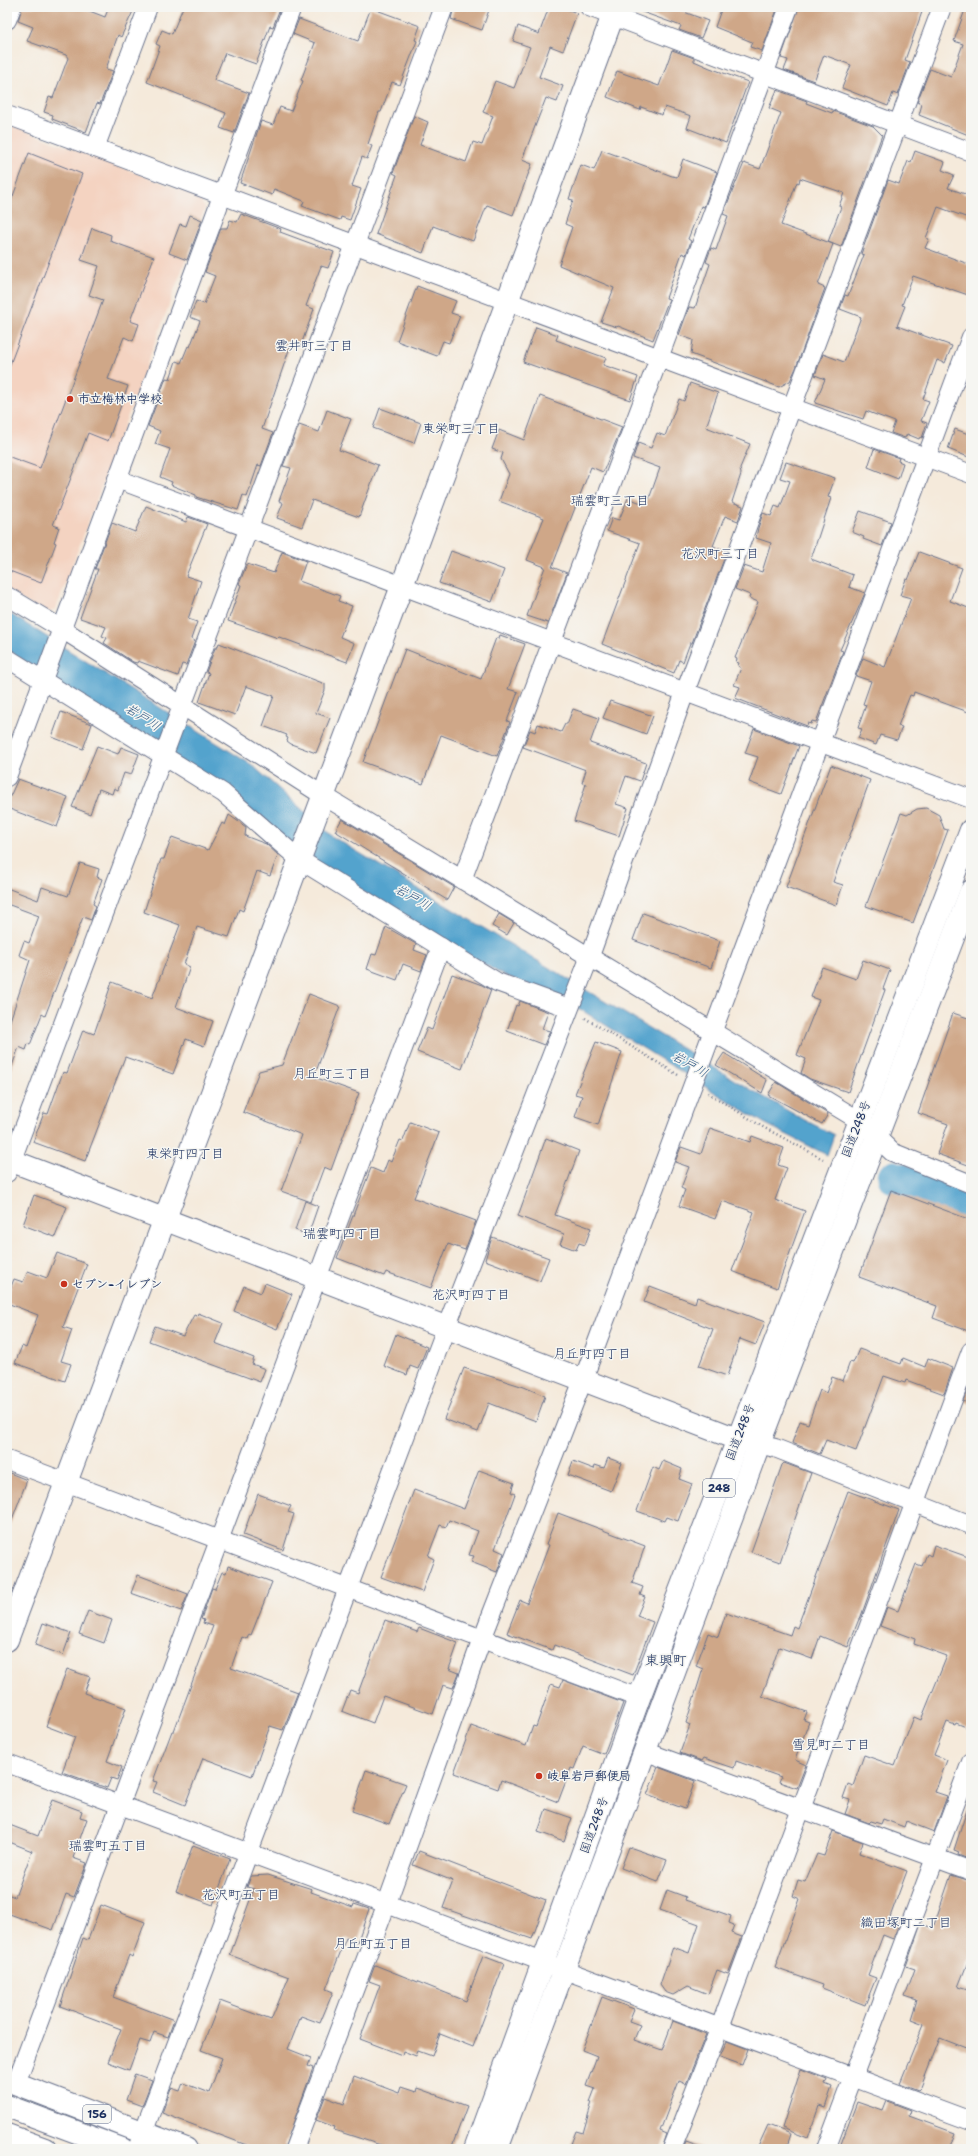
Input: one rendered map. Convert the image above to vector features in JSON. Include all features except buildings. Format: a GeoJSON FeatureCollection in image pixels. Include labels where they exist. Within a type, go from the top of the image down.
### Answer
{"type":"FeatureCollection","features":[{"type":"Feature","properties":{"kind":"main road"},"geometry":{"type":"LineString","coordinates":[[7,1640],[402,586],[614,12]]}},
{"type":"Feature","properties":{"kind":"main road","name":"国道248号"},"geometry":{"type":"LineString","coordinates":[[475,2149],[639,1698],[971,830]]}},
{"type":"Feature","properties":{"kind":"main road","name":"国道248号"},"geometry":{"type":"LineString","coordinates":[[498,2149],[758,1444],[971,891]]}},
{"type":"Feature","properties":{"kind":"main road"},"geometry":{"type":"LineString","coordinates":[[9,1164],[165,1220],[737,1439]]}},
{"type":"Feature","properties":{"kind":"main road","name":"156"},"geometry":{"type":"LineString","coordinates":[[11,2082],[140,2141],[186,2149]]}},
{"type":"Feature","properties":{"kind":"main road","name":"156"},"geometry":{"type":"LineString","coordinates":[[7,2106],[122,2149]]}},
{"type":"Feature","properties":{"kind":"main road"},"geometry":{"type":"LineString","coordinates":[[7,2135],[45,2149]]}},
{"type":"Feature","properties":{"kind":"street"},"geometry":{"type":"LineString","coordinates":[[7,20],[12,7]]}},
{"type":"Feature","properties":{"kind":"street"},"geometry":{"type":"LineString","coordinates":[[96,148],[148,7]]}},
{"type":"Feature","properties":{"kind":"street"},"geometry":{"type":"LineString","coordinates":[[7,777],[292,7]]}},
{"type":"Feature","properties":{"kind":"street"},"geometry":{"type":"LineString","coordinates":[[9,1164],[164,752],[250,529],[444,7]]}},
{"type":"Feature","properties":{"kind":"street"},"geometry":{"type":"LineString","coordinates":[[589,7],[614,12],[765,73],[971,152]]}},
{"type":"Feature","properties":{"kind":"street"},"geometry":{"type":"LineString","coordinates":[[462,880],[659,358],[789,7]]}},
{"type":"Feature","properties":{"kind":"street"},"geometry":{"type":"LineString","coordinates":[[140,2141],[446,1328],[590,956],[685,692],[942,7]]}},
{"type":"Feature","properties":{"kind":"street"},"geometry":{"type":"LineString","coordinates":[[7,115],[971,474]]}},
{"type":"Feature","properties":{"kind":"street"},"geometry":{"type":"LineString","coordinates":[[294,2149],[387,1903],[482,1639],[583,1380],[971,337]]}},
{"type":"Feature","properties":{"kind":"street"},"geometry":{"type":"LineString","coordinates":[[117,479],[971,799]]}},
{"type":"Feature","properties":{"kind":"street"},"geometry":{"type":"LineString","coordinates":[[7,596],[60,634],[180,710],[320,805],[462,880],[590,956],[712,1032],[860,1121],[892,1152],[971,1184]]}},
{"type":"Feature","properties":{"kind":"street"},"geometry":{"type":"LineString","coordinates":[[7,658],[44,677],[164,752],[223,793],[301,856],[497,982],[570,1006]]}},
{"type":"Feature","properties":{"kind":"street"},"geometry":{"type":"LineString","coordinates":[[11,2082],[120,1804],[441,947]]}},
{"type":"Feature","properties":{"kind":"street"},"geometry":{"type":"LineString","coordinates":[[672,2149],[720,2027],[971,1351]]}},
{"type":"Feature","properties":{"kind":"street"},"geometry":{"type":"LineString","coordinates":[[737,1439],[775,1448],[914,1504],[971,1525]]}},
{"type":"Feature","properties":{"kind":"street"},"geometry":{"type":"LineString","coordinates":[[7,1460],[639,1698]]}},
{"type":"Feature","properties":{"kind":"street"},"geometry":{"type":"LineString","coordinates":[[644,1752],[971,1871]]}},
{"type":"Feature","properties":{"kind":"street"},"geometry":{"type":"LineString","coordinates":[[826,2149],[971,1762]]}},
{"type":"Feature","properties":{"kind":"street"},"geometry":{"type":"LineString","coordinates":[[7,1763],[971,2121]]}},
{"type":"Feature","properties":{"kind":"shaded area","name":"市立梅林中学校"},"geometry":{"type":"Polygon","coordinates":[[[7,124],[197,196],[205,208],[56,609],[46,614],[7,590],[7,124]]]}},
{"type":"Feature","properties":{"kind":"water"},"geometry":{"type":"Polygon","coordinates":[[[7,612],[252,765],[333,837],[738,1082],[797,1116],[834,1135],[827,1155],[764,1123],[562,998],[501,974],[321,867],[7,649],[7,612]]]}},
{"type":"Feature","properties":{"kind":"waterway","name":"岩戸川"},"geometry":{"type":"LineString","coordinates":[[894,1177],[971,1207]]}},
{"type":"Feature","properties":{"kind":"place","name":"市立梅林中学校"},"geometry":{"type":"Point","coordinates":[70,399]}},
{"type":"Feature","properties":{"kind":"place","name":"セブン-イレブン"},"geometry":{"type":"Point","coordinates":[64,1284]}},
{"type":"Feature","properties":{"kind":"place","name":"岐阜岩戸郵便局"},"geometry":{"type":"Point","coordinates":[539,1776]}},
{"type":"Feature","properties":{"kind":"district","name":"雲井町三丁目"},"geometry":{"type":"Point","coordinates":[314,345]}},
{"type":"Feature","properties":{"kind":"district","name":"東栄町三丁目"},"geometry":{"type":"Point","coordinates":[461,428]}},
{"type":"Feature","properties":{"kind":"district","name":"瑞雲町三丁目"},"geometry":{"type":"Point","coordinates":[610,500]}},
{"type":"Feature","properties":{"kind":"district","name":"花沢町三丁目"},"geometry":{"type":"Point","coordinates":[720,553]}},
{"type":"Feature","properties":{"kind":"district","name":"月丘町三丁目"},"geometry":{"type":"Point","coordinates":[332,1073]}},
{"type":"Feature","properties":{"kind":"district","name":"東栄町四丁目"},"geometry":{"type":"Point","coordinates":[185,1153]}},
{"type":"Feature","properties":{"kind":"district","name":"瑞雲町四丁目"},"geometry":{"type":"Point","coordinates":[342,1233]}},
{"type":"Feature","properties":{"kind":"district","name":"花沢町四丁目"},"geometry":{"type":"Point","coordinates":[471,1294]}},
{"type":"Feature","properties":{"kind":"district","name":"月丘町四丁目"},"geometry":{"type":"Point","coordinates":[592,1353]}},
{"type":"Feature","properties":{"kind":"district","name":"東興町"},"geometry":{"type":"Point","coordinates":[666,1660]}},
{"type":"Feature","properties":{"kind":"district","name":"雪見町二丁目"},"geometry":{"type":"Point","coordinates":[831,1744]}},
{"type":"Feature","properties":{"kind":"district","name":"瑞雲町五丁目"},"geometry":{"type":"Point","coordinates":[108,1845]}},
{"type":"Feature","properties":{"kind":"district","name":"花沢町五丁目"},"geometry":{"type":"Point","coordinates":[241,1894]}},
{"type":"Feature","properties":{"kind":"district","name":"織田塚町二丁目"},"geometry":{"type":"Point","coordinates":[906,1922]}},
{"type":"Feature","properties":{"kind":"district","name":"月丘町五丁目"},"geometry":{"type":"Point","coordinates":[373,1943]}}]}
